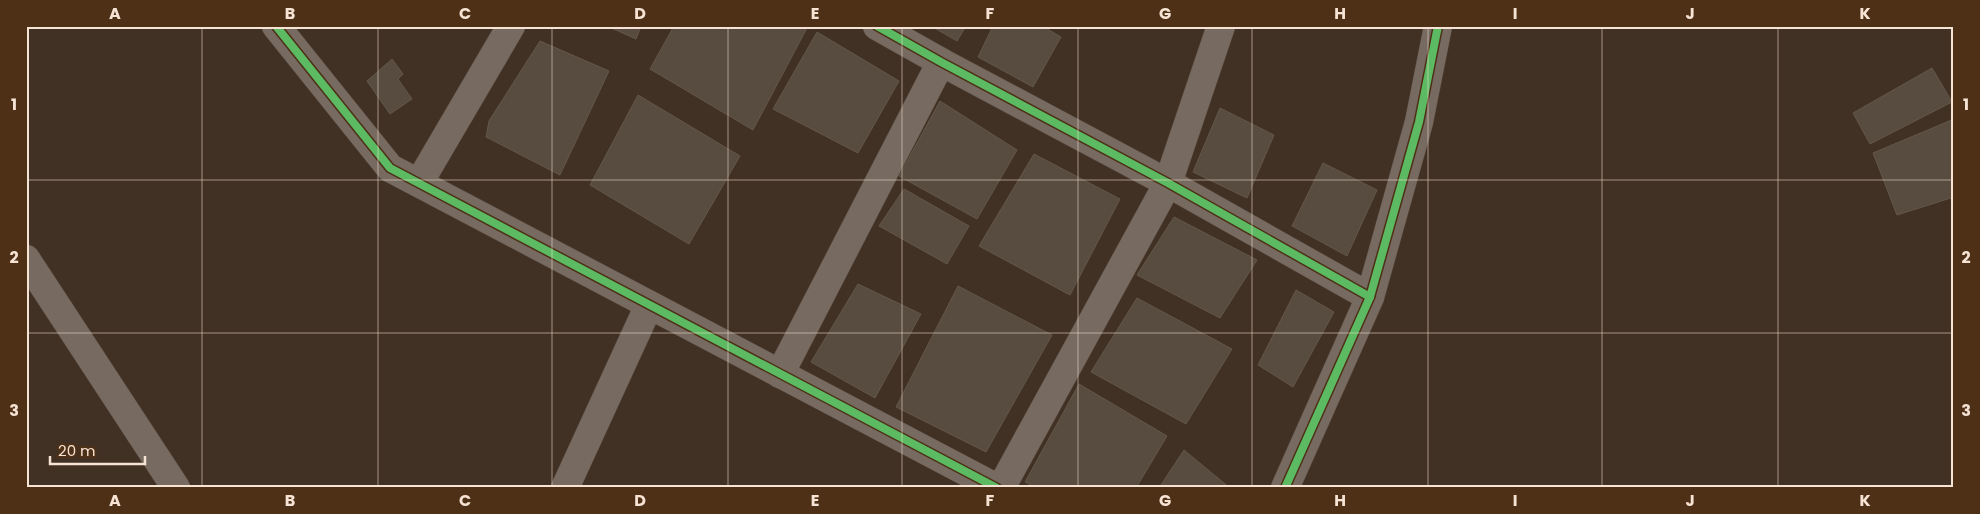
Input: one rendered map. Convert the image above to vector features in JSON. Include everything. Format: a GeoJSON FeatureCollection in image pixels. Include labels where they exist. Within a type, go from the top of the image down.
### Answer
{"type":"FeatureCollection","features":[{"type":"Feature","properties":{"kind":"street"},"geometry":{"type":"LineString","coordinates":[[276,26],[390,168],[997,488]]}},
{"type":"Feature","properties":{"kind":"street"},"geometry":{"type":"LineString","coordinates":[[419,183],[511,26]]}},
{"type":"Feature","properties":{"kind":"street"},"geometry":{"type":"LineString","coordinates":[[878,26],[941,62],[1168,182],[1370,297]]}},
{"type":"Feature","properties":{"kind":"street"},"geometry":{"type":"LineString","coordinates":[[1000,488],[1168,182],[1221,26]]}},
{"type":"Feature","properties":{"kind":"street"},"geometry":{"type":"LineString","coordinates":[[1285,488],[1370,297],[1418,122],[1438,26]]}},
{"type":"Feature","properties":{"kind":"street"},"geometry":{"type":"LineString","coordinates":[[780,374],[941,62]]}},
{"type":"Feature","properties":{"kind":"street"},"geometry":{"type":"LineString","coordinates":[[26,259],[176,488]]}},
{"type":"Feature","properties":{"kind":"street"},"geometry":{"type":"LineString","coordinates":[[565,488],[649,305]]}},
{"type":"Feature","properties":{"kind":"building"},"geometry":{"type":"Polygon","coordinates":[[[607,26],[641,26],[636,39],[607,26]]]}},
{"type":"Feature","properties":{"kind":"building"},"geometry":{"type":"Polygon","coordinates":[[[674,26],[805,26],[807,28],[753,130],[650,69],[674,26]]]}},
{"type":"Feature","properties":{"kind":"building"},"geometry":{"type":"Polygon","coordinates":[[[931,26],[966,26],[957,41],[931,26]]]}},
{"type":"Feature","properties":{"kind":"building"},"geometry":{"type":"Polygon","coordinates":[[[993,26],[1042,26],[1061,37],[1033,87],[978,57],[993,26]]]}},
{"type":"Feature","properties":{"kind":"building"},"geometry":{"type":"Polygon","coordinates":[[[817,32],[899,81],[858,153],[773,109],[817,32]]]}},
{"type":"Feature","properties":{"kind":"building"},"geometry":{"type":"Polygon","coordinates":[[[540,41],[609,71],[560,175],[486,137],[489,121],[540,41]]]}},
{"type":"Feature","properties":{"kind":"building"},"geometry":{"type":"Polygon","coordinates":[[[392,59],[403,74],[398,79],[412,99],[390,114],[367,81],[392,59]]]}},
{"type":"Feature","properties":{"kind":"building"},"geometry":{"type":"Polygon","coordinates":[[[1932,68],[1952,102],[1870,144],[1853,113],[1932,68]]]}},
{"type":"Feature","properties":{"kind":"building"},"geometry":{"type":"Polygon","coordinates":[[[638,95],[740,156],[689,244],[590,185],[638,95]]]}},
{"type":"Feature","properties":{"kind":"building"},"geometry":{"type":"Polygon","coordinates":[[[940,101],[1017,150],[977,219],[899,176],[940,101]]]}},
{"type":"Feature","properties":{"kind":"building"},"geometry":{"type":"Polygon","coordinates":[[[1220,108],[1274,135],[1247,198],[1193,172],[1220,108]]]}},
{"type":"Feature","properties":{"kind":"building"},"geometry":{"type":"Polygon","coordinates":[[[1954,119],[1954,197],[1897,215],[1873,153],[1954,119]]]}},
{"type":"Feature","properties":{"kind":"building"},"geometry":{"type":"Polygon","coordinates":[[[1034,154],[1120,199],[1070,295],[979,246],[1034,154]]]}},
{"type":"Feature","properties":{"kind":"building"},"geometry":{"type":"Polygon","coordinates":[[[1323,163],[1377,190],[1347,256],[1292,226],[1323,163]]]}},
{"type":"Feature","properties":{"kind":"building"},"geometry":{"type":"Polygon","coordinates":[[[904,189],[969,226],[947,264],[879,226],[904,189]]]}},
{"type":"Feature","properties":{"kind":"building"},"geometry":{"type":"Polygon","coordinates":[[[1174,217],[1257,260],[1220,318],[1137,275],[1174,217]]]}},
{"type":"Feature","properties":{"kind":"building"},"geometry":{"type":"Polygon","coordinates":[[[858,284],[921,314],[875,398],[811,362],[858,284]]]}},
{"type":"Feature","properties":{"kind":"building"},"geometry":{"type":"Polygon","coordinates":[[[958,286],[1052,335],[986,452],[896,407],[958,286]]]}},
{"type":"Feature","properties":{"kind":"building"},"geometry":{"type":"Polygon","coordinates":[[[1296,290],[1334,312],[1293,387],[1258,365],[1296,290]]]}},
{"type":"Feature","properties":{"kind":"building"},"geometry":{"type":"Polygon","coordinates":[[[1137,298],[1232,349],[1186,424],[1091,372],[1137,298]]]}},
{"type":"Feature","properties":{"kind":"building"},"geometry":{"type":"Polygon","coordinates":[[[1079,384],[1167,436],[1136,488],[1036,488],[1025,482],[1079,384]]]}},
{"type":"Feature","properties":{"kind":"building"},"geometry":{"type":"Polygon","coordinates":[[[1184,450],[1230,488],[1159,488],[1184,450]]]}},
{"type":"Feature","properties":{"kind":"cycle path"},"geometry":{"type":"LineString","coordinates":[[276,26],[390,168],[997,488]]}},
{"type":"Feature","properties":{"kind":"cycle path"},"geometry":{"type":"LineString","coordinates":[[877,26],[1168,183],[1370,297]]}},
{"type":"Feature","properties":{"kind":"cycle path"},"geometry":{"type":"LineString","coordinates":[[1285,488],[1370,297],[1419,122],[1438,26]]}}]}
